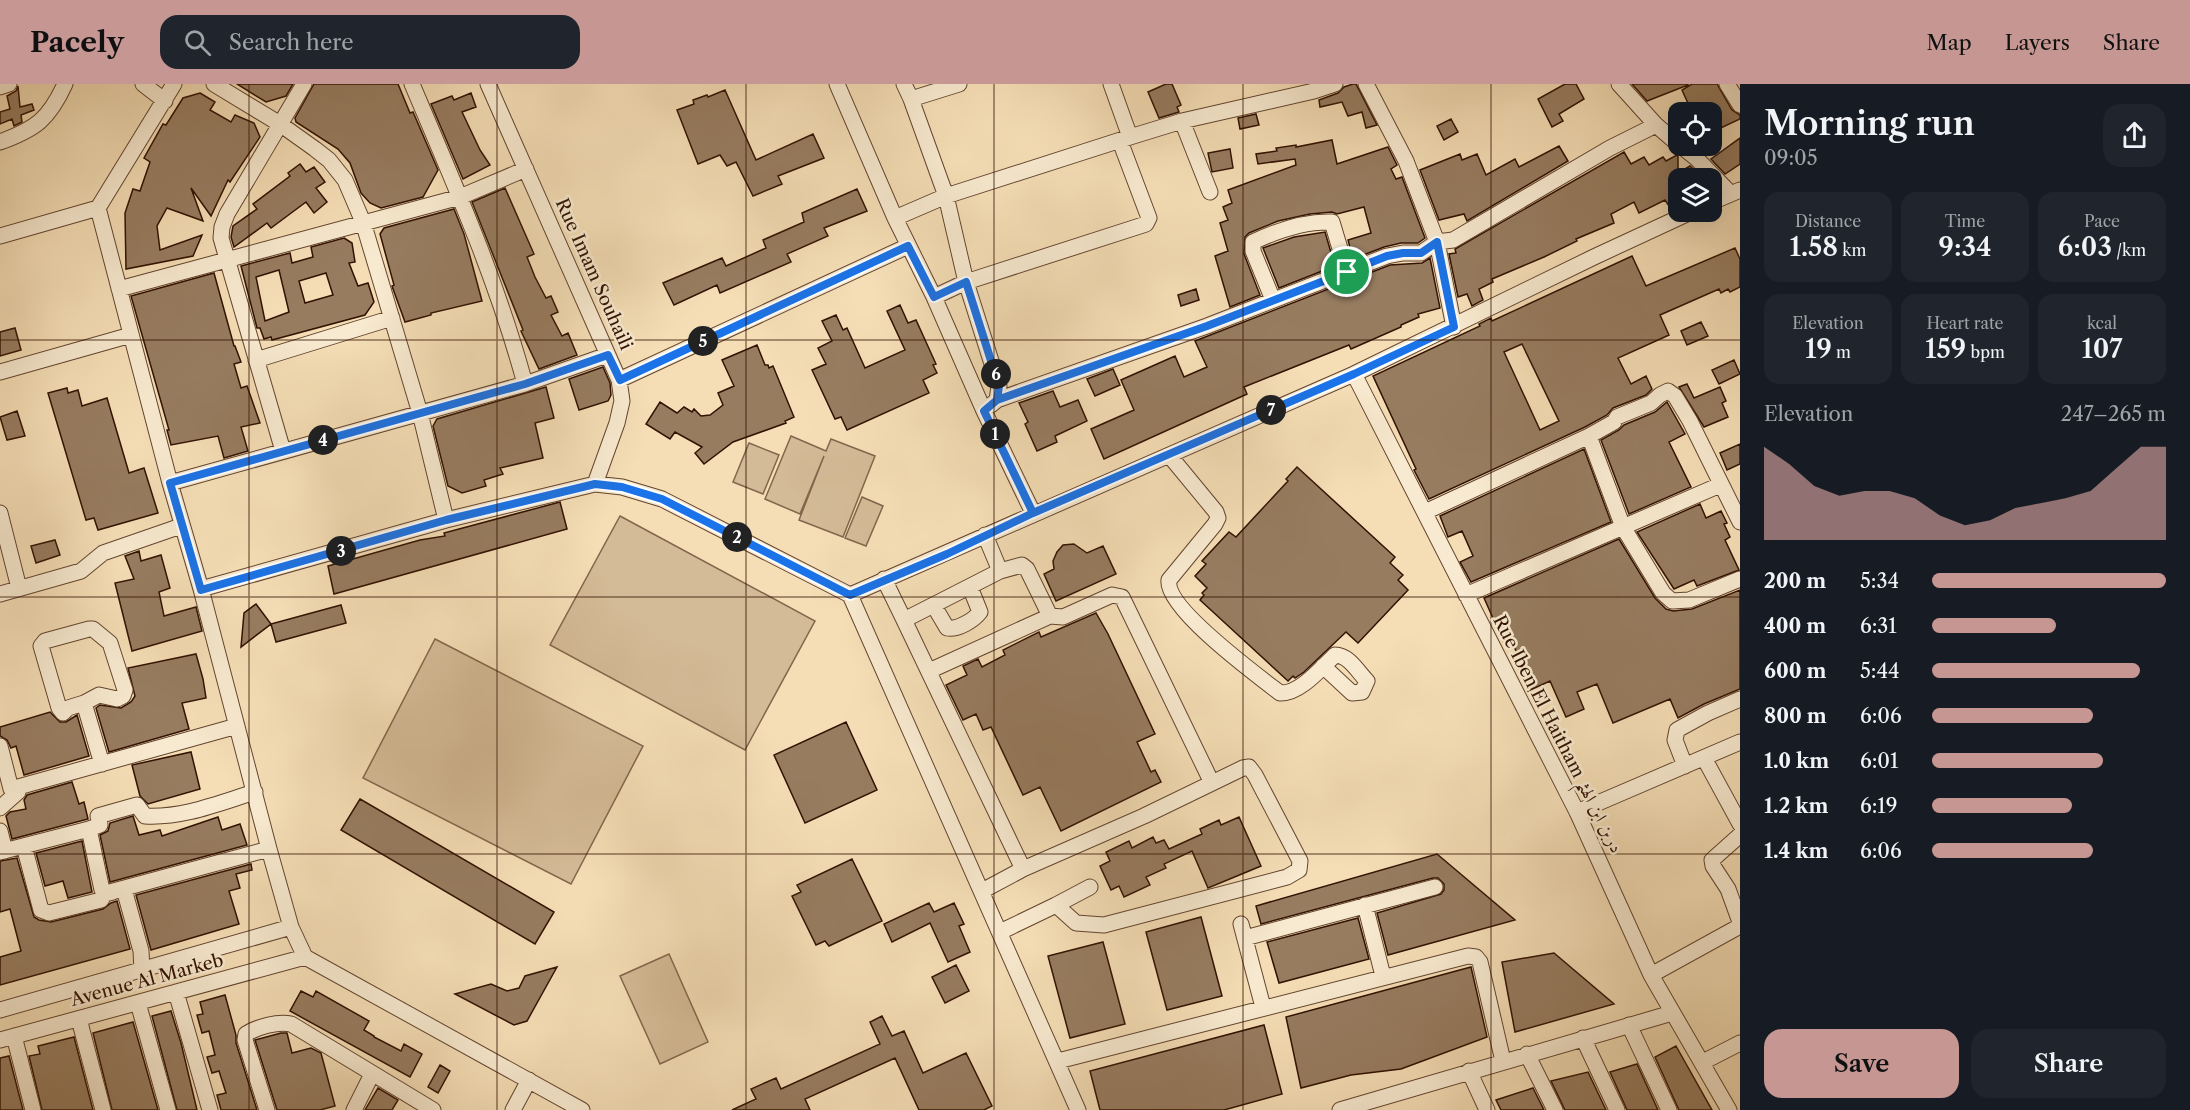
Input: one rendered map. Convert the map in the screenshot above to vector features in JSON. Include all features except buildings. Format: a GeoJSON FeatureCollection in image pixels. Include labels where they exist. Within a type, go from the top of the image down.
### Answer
{"type":"FeatureCollection","features":[{"type":"Feature","properties":{"kind":"street"},"geometry":{"type":"LineString","coordinates":[[0,87],[9,84]]}},
{"type":"Feature","properties":{"kind":"street"},"geometry":{"type":"LineString","coordinates":[[0,142],[24,134],[45,118],[65,84]]}},
{"type":"Feature","properties":{"kind":"street"},"geometry":{"type":"LineString","coordinates":[[143,84],[165,101]]}},
{"type":"Feature","properties":{"kind":"street"},"geometry":{"type":"LineString","coordinates":[[0,236],[99,208],[174,84]]}},
{"type":"Feature","properties":{"kind":"street"},"geometry":{"type":"LineString","coordinates":[[214,84],[280,124],[330,160],[345,180],[363,222],[392,318],[420,413],[446,520]]}},
{"type":"Feature","properties":{"kind":"street"},"geometry":{"type":"LineString","coordinates":[[283,451],[221,238],[227,213],[304,84]]}},
{"type":"Feature","properties":{"kind":"street"},"geometry":{"type":"LineString","coordinates":[[412,84],[497,291],[525,384]]}},
{"type":"Feature","properties":{"kind":"street","name":"Rue Imam Souhaili"},"geometry":{"type":"LineString","coordinates":[[488,84],[620,380],[622,401],[617,423],[595,484]]}},
{"type":"Feature","properties":{"kind":"street"},"geometry":{"type":"LineString","coordinates":[[837,84],[895,218],[934,297],[984,411],[1033,513]]}},
{"type":"Feature","properties":{"kind":"street"},"geometry":{"type":"LineString","coordinates":[[904,84],[946,196],[966,282],[999,386],[997,400]]}},
{"type":"Feature","properties":{"kind":"street"},"geometry":{"type":"LineString","coordinates":[[911,99],[959,84]]}},
{"type":"Feature","properties":{"kind":"street"},"geometry":{"type":"LineString","coordinates":[[934,297],[966,282],[1146,224],[1149,221],[1111,84]]}},
{"type":"Feature","properties":{"kind":"street"},"geometry":{"type":"LineString","coordinates":[[895,218],[946,196],[1182,121],[1314,91],[1335,84]]}},
{"type":"Feature","properties":{"kind":"street"},"geometry":{"type":"LineString","coordinates":[[1366,84],[1406,161],[1437,242],[1454,327]]}},
{"type":"Feature","properties":{"kind":"street"},"geometry":{"type":"LineString","coordinates":[[1619,84],[1668,135]]}},
{"type":"Feature","properties":{"kind":"street"},"geometry":{"type":"LineString","coordinates":[[1727,84],[1740,105]]}},
{"type":"Feature","properties":{"kind":"street"},"geometry":{"type":"LineString","coordinates":[[1182,121],[1210,192]]}},
{"type":"Feature","properties":{"kind":"street"},"geometry":{"type":"LineString","coordinates":[[984,411],[997,400],[1207,326],[1387,256],[1421,253],[1437,242],[1453,240],[1610,148],[1656,125]]}},
{"type":"Feature","properties":{"kind":"street"},"geometry":{"type":"LineString","coordinates":[[1693,156],[1735,192]]}},
{"type":"Feature","properties":{"kind":"street"},"geometry":{"type":"LineString","coordinates":[[119,289],[460,197],[526,169]]}},
{"type":"Feature","properties":{"kind":"street"},"geometry":{"type":"LineString","coordinates":[[99,208],[181,526],[201,590],[255,792],[268,849],[291,927],[305,957],[582,1110]]}},
{"type":"Feature","properties":{"kind":"street"},"geometry":{"type":"LineString","coordinates":[[1273,300],[1253,251],[1253,242],[1259,239],[1289,228],[1332,222],[1347,272]]}},
{"type":"Feature","properties":{"kind":"street"},"geometry":{"type":"LineString","coordinates":[[850,595],[1354,374],[1669,222]]}},
{"type":"Feature","properties":{"kind":"street"},"geometry":{"type":"LineString","coordinates":[[620,380],[908,246]]}},
{"type":"Feature","properties":{"kind":"street"},"geometry":{"type":"LineString","coordinates":[[256,360],[392,318]]}},
{"type":"Feature","properties":{"kind":"street"},"geometry":{"type":"LineString","coordinates":[[0,372],[131,335]]}},
{"type":"Feature","properties":{"kind":"street"},"geometry":{"type":"LineString","coordinates":[[170,483],[525,384],[608,355]]}},
{"type":"Feature","properties":{"kind":"street","name":"Rue Iben El Haitham دربن ابن الهثم"},"geometry":{"type":"LineString","coordinates":[[1354,374],[1577,812],[1651,975],[1729,1110]]}},
{"type":"Feature","properties":{"kind":"street"},"geometry":{"type":"LineString","coordinates":[[1425,513],[1589,436],[1614,422],[1617,417],[1651,404],[1660,395],[1668,392],[1675,396],[1690,421],[1740,522]]}},
{"type":"Feature","properties":{"kind":"street"},"geometry":{"type":"LineString","coordinates":[[1589,436],[1623,527],[1663,593],[1672,601],[1689,600],[1740,579]]}},
{"type":"Feature","properties":{"kind":"street"},"geometry":{"type":"LineString","coordinates":[[1169,455],[1216,512],[1218,518],[1169,580],[1167,586],[1173,598],[1189,617],[1241,663],[1280,693],[1286,694],[1300,686],[1323,666]]}},
{"type":"Feature","properties":{"kind":"street"},"geometry":{"type":"LineString","coordinates":[[201,590],[446,520],[595,484],[622,487],[662,499],[850,595],[1078,1110]]}},
{"type":"Feature","properties":{"kind":"street"},"geometry":{"type":"LineString","coordinates":[[1466,596],[1720,485]]}},
{"type":"Feature","properties":{"kind":"street"},"geometry":{"type":"LineString","coordinates":[[0,513],[19,588]]}},
{"type":"Feature","properties":{"kind":"street"},"geometry":{"type":"LineString","coordinates":[[0,594],[81,571],[103,553],[181,526]]}},
{"type":"Feature","properties":{"kind":"street"},"geometry":{"type":"LineString","coordinates":[[985,535],[1000,571]]}},
{"type":"Feature","properties":{"kind":"street"},"geometry":{"type":"LineString","coordinates":[[904,620],[1000,571],[1022,565],[1027,569],[1050,616]]}},
{"type":"Feature","properties":{"kind":"street"},"geometry":{"type":"LineString","coordinates":[[884,579],[1023,869]]}},
{"type":"Feature","properties":{"kind":"street"},"geometry":{"type":"LineString","coordinates":[[934,606],[947,628],[952,629],[966,623],[980,612],[970,587]]}},
{"type":"Feature","properties":{"kind":"street"},"geometry":{"type":"LineString","coordinates":[[929,671],[1050,616],[1063,617],[1112,595],[1122,597],[1211,782]]}},
{"type":"Feature","properties":{"kind":"street"},"geometry":{"type":"LineString","coordinates":[[93,629],[110,643],[125,694],[117,699],[99,695],[84,703],[63,712],[59,708],[41,646],[45,641],[93,629]]}},
{"type":"Feature","properties":{"kind":"street"},"geometry":{"type":"LineString","coordinates":[[1685,766],[1675,740],[1677,730],[1740,699]]}},
{"type":"Feature","properties":{"kind":"street"},"geometry":{"type":"LineString","coordinates":[[84,703],[102,764]]}},
{"type":"Feature","properties":{"kind":"street"},"geometry":{"type":"LineString","coordinates":[[11,789],[237,726]]}},
{"type":"Feature","properties":{"kind":"street"},"geometry":{"type":"LineString","coordinates":[[1577,812],[1740,742]]}},
{"type":"Feature","properties":{"kind":"street"},"geometry":{"type":"LineString","coordinates":[[0,746],[11,789]]}},
{"type":"Feature","properties":{"kind":"street"},"geometry":{"type":"LineString","coordinates":[[1704,758],[1740,824]]}},
{"type":"Feature","properties":{"kind":"street"},"geometry":{"type":"LineString","coordinates":[[982,891],[1023,869],[1144,816],[1211,782],[1249,767],[1300,861],[1299,870],[1287,877],[1104,925],[1076,923],[1056,906]]}},
{"type":"Feature","properties":{"kind":"street"},"geometry":{"type":"LineString","coordinates":[[0,808],[18,792],[11,789]]}},
{"type":"Feature","properties":{"kind":"street"},"geometry":{"type":"LineString","coordinates":[[0,831],[2,852],[89,829],[100,825],[99,816],[137,806],[146,816],[165,817],[255,792]]}},
{"type":"Feature","properties":{"kind":"street"},"geometry":{"type":"LineString","coordinates":[[89,829],[102,890],[106,893],[118,891]]}},
{"type":"Feature","properties":{"kind":"street"},"geometry":{"type":"LineString","coordinates":[[1651,975],[1740,924],[1728,889],[1713,866],[1712,860],[1740,835]]}},
{"type":"Feature","properties":{"kind":"street"},"geometry":{"type":"LineString","coordinates":[[24,846],[41,910],[49,913],[101,900],[105,894],[268,849]]}},
{"type":"Feature","properties":{"kind":"street"},"geometry":{"type":"LineString","coordinates":[[1000,932],[1090,887]]}},
{"type":"Feature","properties":{"kind":"street"},"geometry":{"type":"LineString","coordinates":[[1263,1007],[1243,931],[1365,905],[1435,887]]}},
{"type":"Feature","properties":{"kind":"street"},"geometry":{"type":"LineString","coordinates":[[118,891],[141,951],[142,970]]}},
{"type":"Feature","properties":{"kind":"street"},"geometry":{"type":"LineString","coordinates":[[1365,905],[1383,976]]}},
{"type":"Feature","properties":{"kind":"street","name":"Avenue Al Markeb"},"geometry":{"type":"LineString","coordinates":[[0,1010],[291,927]]}},
{"type":"Feature","properties":{"kind":"street"},"geometry":{"type":"LineString","coordinates":[[1058,1061],[1468,956],[1476,957],[1480,962],[1503,1061]]}},
{"type":"Feature","properties":{"kind":"street","name":"Avenue Al Markeb"},"geometry":{"type":"LineString","coordinates":[[7,1038],[305,957]]}},
{"type":"Feature","properties":{"kind":"street"},"geometry":{"type":"LineString","coordinates":[[176,992],[210,1110]]}},
{"type":"Feature","properties":{"kind":"street"},"geometry":{"type":"LineString","coordinates":[[138,1002],[168,1110]]}},
{"type":"Feature","properties":{"kind":"street"},"geometry":{"type":"LineString","coordinates":[[1341,1110],[1672,1013]]}},
{"type":"Feature","properties":{"kind":"street"},"geometry":{"type":"LineString","coordinates":[[79,1019],[104,1110]]}},
{"type":"Feature","properties":{"kind":"street"},"geometry":{"type":"LineString","coordinates":[[267,1110],[245,1040],[246,1034],[283,1022],[291,1024],[433,1110]]}},
{"type":"Feature","properties":{"kind":"street"},"geometry":{"type":"LineString","coordinates":[[1629,1025],[1669,1110]]}},
{"type":"Feature","properties":{"kind":"street"},"geometry":{"type":"LineString","coordinates":[[7,1038],[33,1110]]}},
{"type":"Feature","properties":{"kind":"street"},"geometry":{"type":"LineString","coordinates":[[1583,1038],[1617,1110]]}},
{"type":"Feature","properties":{"kind":"street"},"geometry":{"type":"LineString","coordinates":[[1703,1062],[1740,1043]]}},
{"type":"Feature","properties":{"kind":"street"},"geometry":{"type":"LineString","coordinates":[[1527,1054],[1555,1110]]}},
{"type":"Feature","properties":{"kind":"street"},"geometry":{"type":"LineString","coordinates":[[1468,1071],[1487,1110]]}},
{"type":"Feature","properties":{"kind":"street"},"geometry":{"type":"LineString","coordinates":[[354,1110],[372,1074]]}},
{"type":"Feature","properties":{"kind":"street"},"geometry":{"type":"LineString","coordinates":[[513,1110],[529,1080]]}},
{"type":"Feature","properties":{"kind":"shaded area"},"geometry":{"type":"Polygon","coordinates":[[[791,436],[826,451],[831,439],[875,456],[843,537],[799,520],[824,456],[800,514],[765,499],[791,436]]]}},
{"type":"Feature","properties":{"kind":"shaded area"},"geometry":{"type":"Polygon","coordinates":[[[749,443],[779,455],[763,494],[733,482],[749,443]]]}},
{"type":"Feature","properties":{"kind":"shaded area"},"geometry":{"type":"Polygon","coordinates":[[[862,497],[883,506],[866,546],[845,538],[862,497]]]}},
{"type":"Feature","properties":{"kind":"shaded area"},"geometry":{"type":"Polygon","coordinates":[[[620,516],[815,621],[745,750],[550,645],[620,516]]]}},
{"type":"Feature","properties":{"kind":"shaded area"},"geometry":{"type":"Polygon","coordinates":[[[435,639],[643,746],[571,884],[363,778],[435,639]]]}},
{"type":"Feature","properties":{"kind":"shaded area"},"geometry":{"type":"Polygon","coordinates":[[[669,954],[708,1042],[660,1064],[620,976],[669,954]]]}},
{"type":"Feature","properties":{"kind":"route"},"geometry":{"type":"LineString","coordinates":[[1347,272],[1207,326],[997,400],[984,411],[1033,513],[947,554],[850,595],[662,499],[622,487],[595,484],[446,520],[201,590],[170,483],[525,384],[608,355],[620,380],[908,246],[934,297],[966,282],[999,386],[997,400],[984,411],[1008,462],[1033,513],[1354,374],[1454,327],[1437,242],[1421,253],[1387,256],[1347,272]]}}]}
